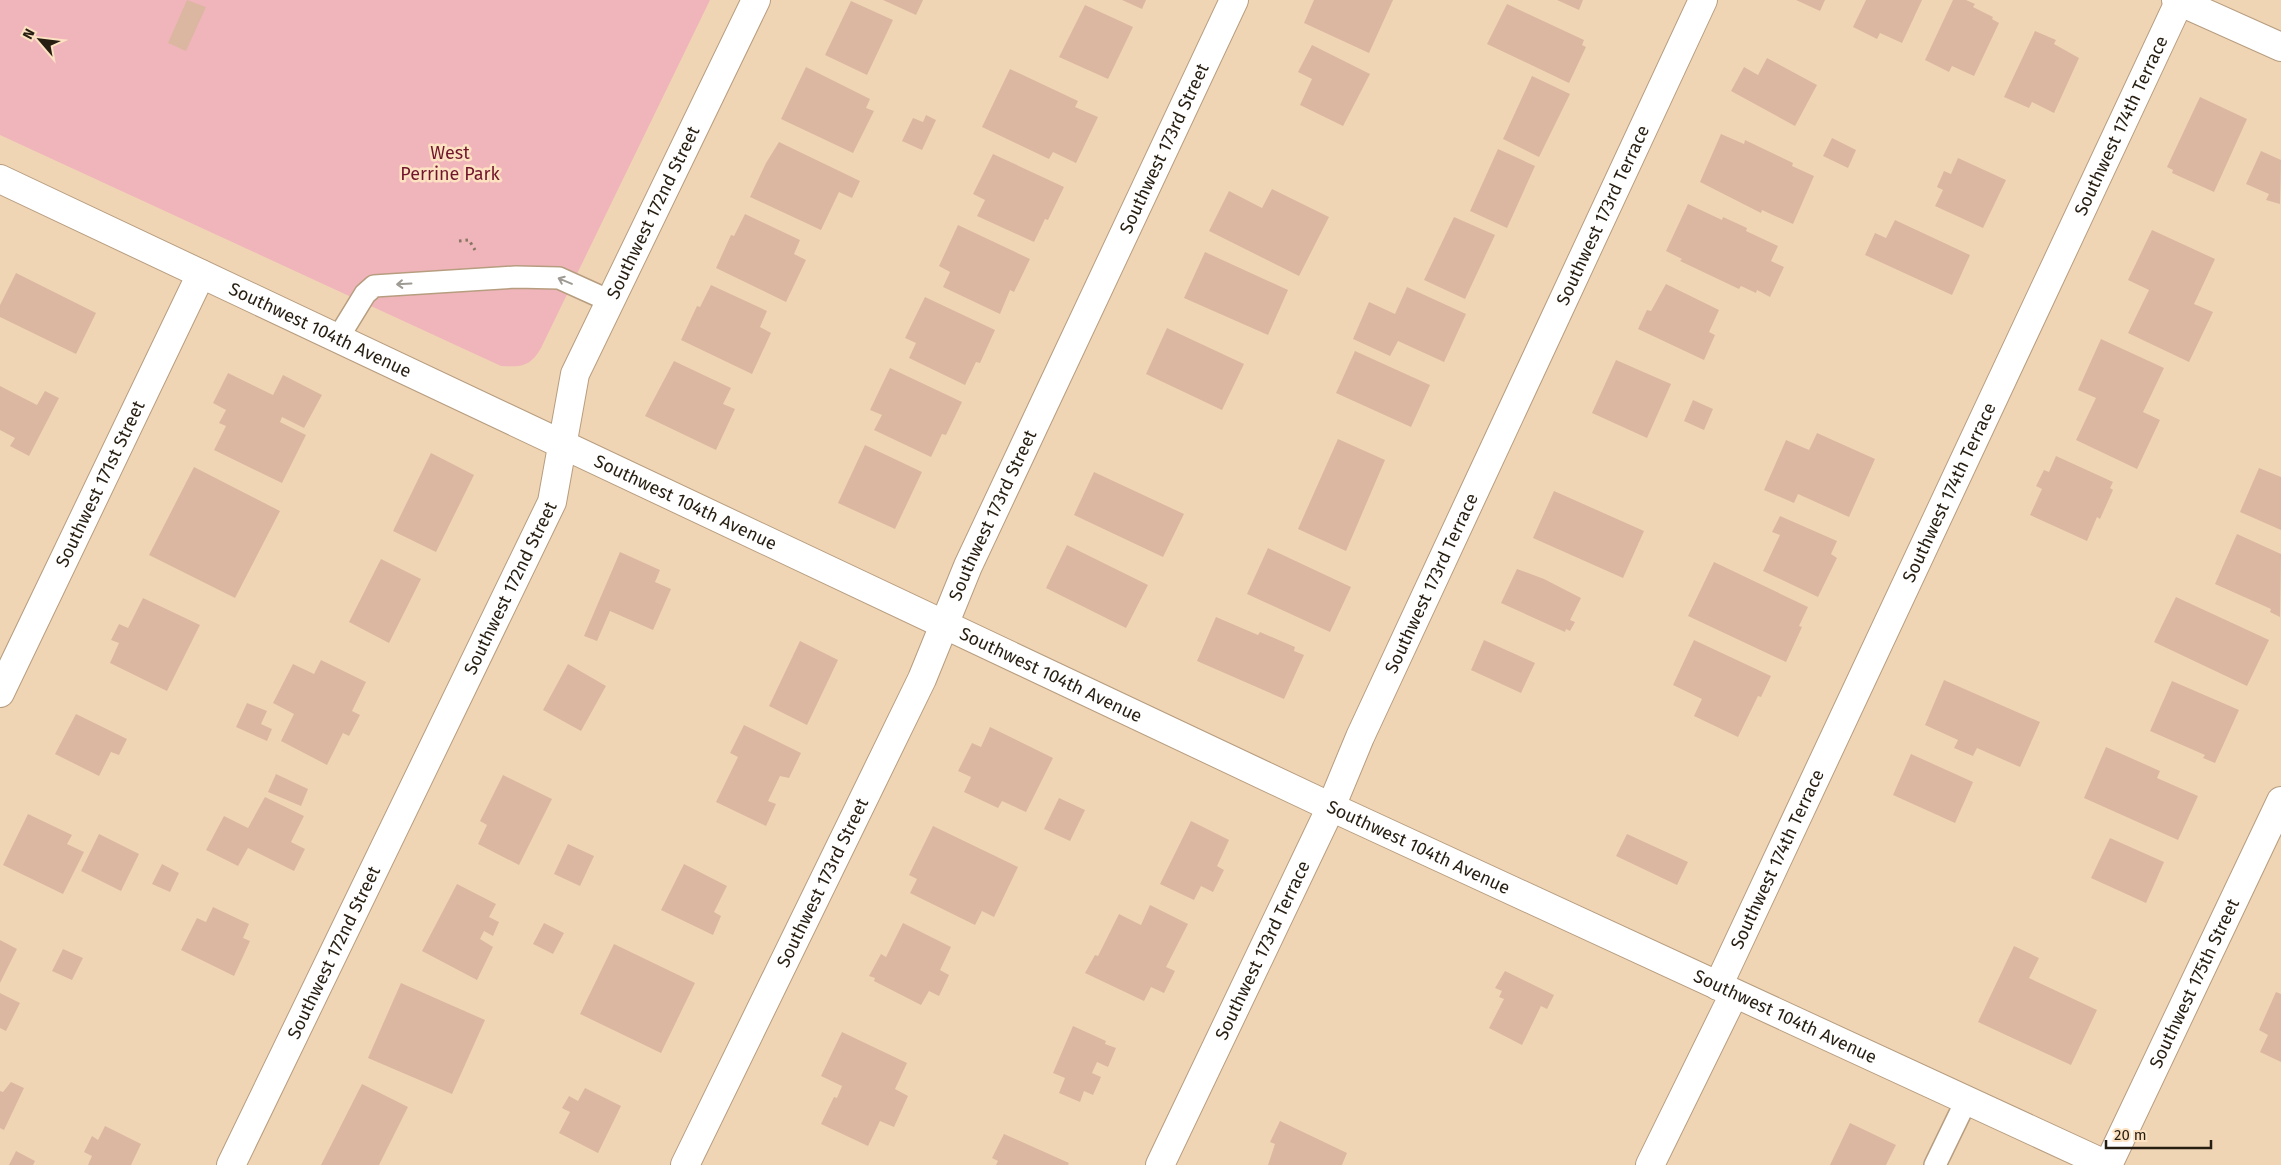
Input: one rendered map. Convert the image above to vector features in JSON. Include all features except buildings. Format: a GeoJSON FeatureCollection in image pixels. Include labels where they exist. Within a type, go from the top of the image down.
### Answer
{"type":"FeatureCollection","features":[{"type":"Feature","properties":{"kind":"street","name":"Southwest 172nd Street"},"geometry":{"type":"LineString","coordinates":[[231,1165],[552,502],[575,374],[756,0]]}},
{"type":"Feature","properties":{"kind":"street","name":"Southwest 173rd Street"},"geometry":{"type":"LineString","coordinates":[[685,1165],[918,688],[972,557],[1234,0]]}},
{"type":"Feature","properties":{"kind":"street","name":"Southwest 173rd Terrace"},"geometry":{"type":"LineString","coordinates":[[1160,1165],[1331,807],[1360,736],[1703,0]]}},
{"type":"Feature","properties":{"kind":"street"},"geometry":{"type":"LineString","coordinates":[[2178,0],[2281,47]]}},
{"type":"Feature","properties":{"kind":"street","name":"Southwest 174th Terrace"},"geometry":{"type":"LineString","coordinates":[[1650,1165],[1726,990],[2178,0]]}},
{"type":"Feature","properties":{"kind":"street","name":"Southwest 104th Avenue"},"geometry":{"type":"LineString","coordinates":[[0,179],[1331,807],[2108,1165]]}},
{"type":"Feature","properties":{"kind":"street","name":"Southwest 171st Street"},"geometry":{"type":"LineString","coordinates":[[0,693],[202,274]]}},
{"type":"Feature","properties":{"kind":"street","name":"Southwest 175th Street"},"geometry":{"type":"LineString","coordinates":[[2108,1165],[2281,801]]}},
{"type":"Feature","properties":{"kind":"lane"},"geometry":{"type":"LineString","coordinates":[[338,338],[365,294],[374,286],[508,278],[559,278],[610,301]]}},
{"type":"Feature","properties":{"kind":"lane"},"geometry":{"type":"LineString","coordinates":[[1935,1165],[1967,1099]]}},
{"type":"Feature","properties":{"kind":"green space","name":"West Perrine Park"},"geometry":{"type":"Polygon","coordinates":[[[0,0],[710,0],[541,348],[529,362],[520,366],[501,366],[0,135],[0,0]]]}}]}
